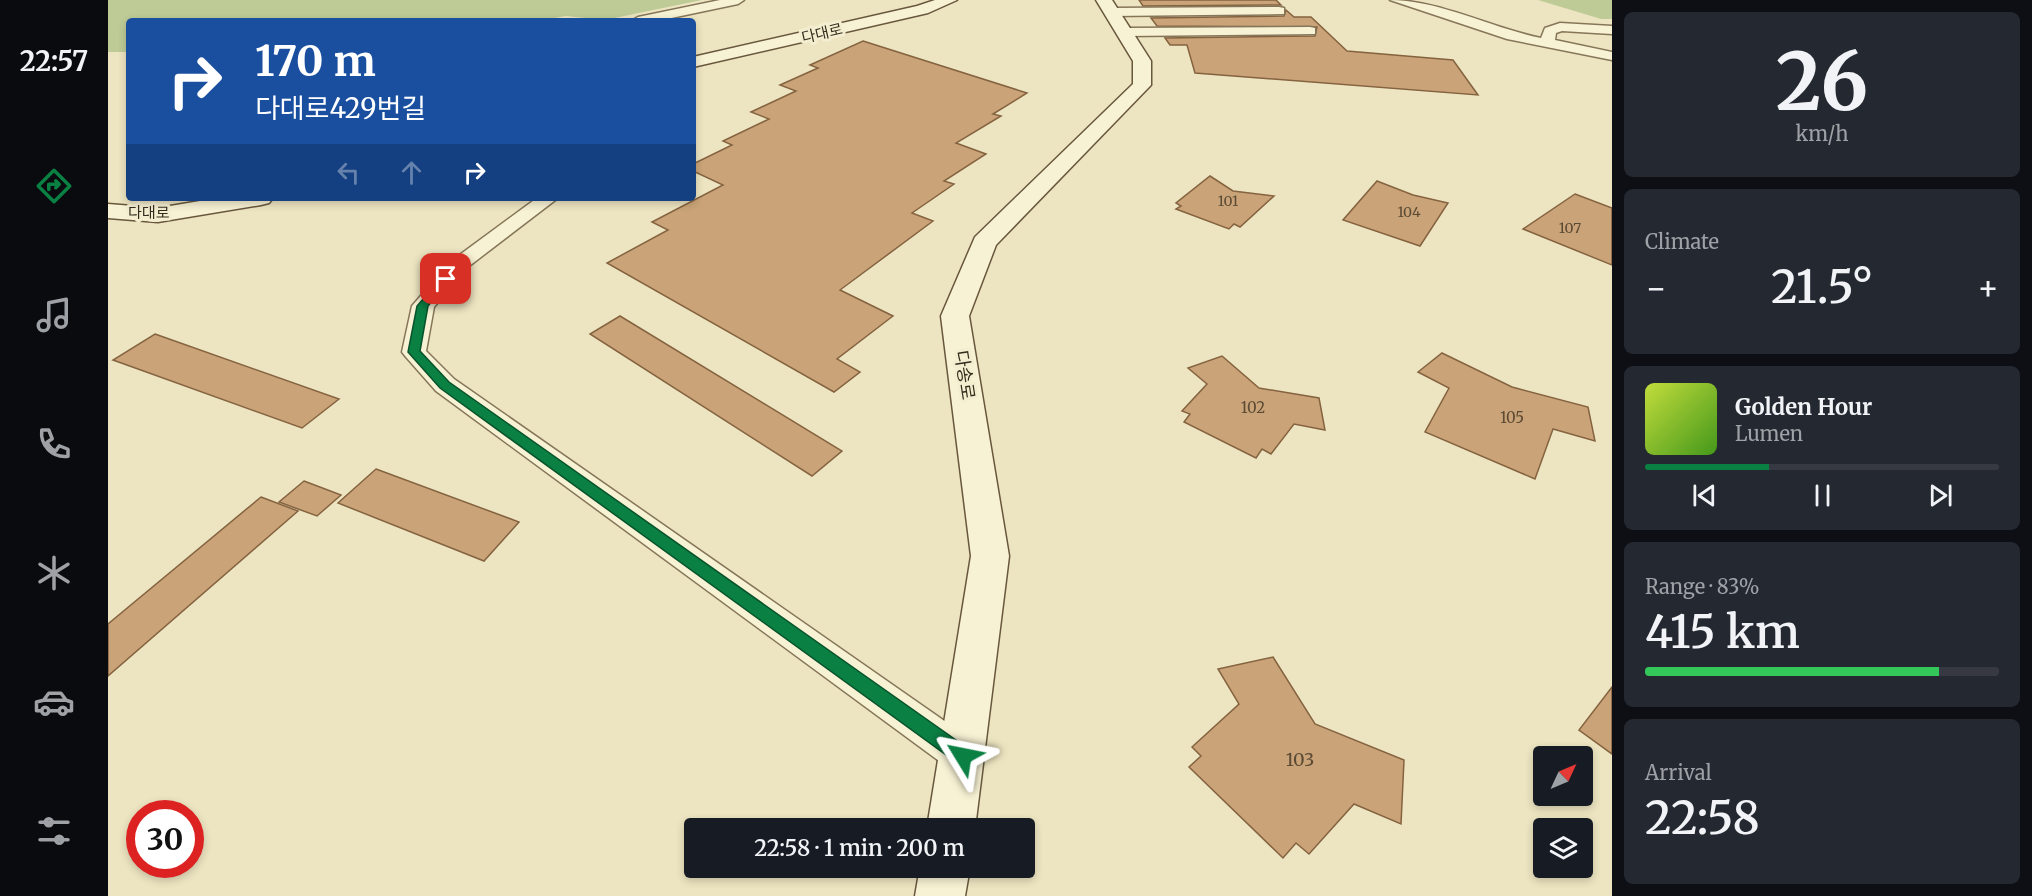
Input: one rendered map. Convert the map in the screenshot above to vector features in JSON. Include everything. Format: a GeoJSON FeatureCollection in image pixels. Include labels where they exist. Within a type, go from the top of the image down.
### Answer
{"type":"FeatureCollection","features":[{"type":"Feature","properties":{"kind":"main road","name":"다대로"},"geometry":{"type":"LineString","coordinates":[[696,61],[922,10],[949,0]]}},
{"type":"Feature","properties":{"kind":"main road","name":"다송로"},"geometry":{"type":"LineString","coordinates":[[953,818],[990,556],[956,316],[984,242],[1142,85],[1142,61],[1114,14]]}},
{"type":"Feature","properties":{"kind":"main road","name":"다대로"},"geometry":{"type":"LineString","coordinates":[[108,211],[158,215],[243,201]]}},
{"type":"Feature","properties":{"kind":"main road"},"geometry":{"type":"LineString","coordinates":[[940,896],[943,878]]}},
{"type":"Feature","properties":{"kind":"street"},"geometry":{"type":"LineString","coordinates":[[652,18],[738,0]]}},
{"type":"Feature","properties":{"kind":"street"},"geometry":{"type":"LineString","coordinates":[[1396,0],[1464,22],[1547,43],[1612,56]]}},
{"type":"Feature","properties":{"kind":"street"},"geometry":{"type":"LineString","coordinates":[[1114,14],[1279,11]]}},
{"type":"Feature","properties":{"kind":"street"},"geometry":{"type":"LineString","coordinates":[[1114,14],[1310,31]]}},
{"type":"Feature","properties":{"kind":"street"},"geometry":{"type":"LineString","coordinates":[[1547,43],[1551,31],[1560,27],[1612,30]]}},
{"type":"Feature","properties":{"kind":"street"},"geometry":{"type":"LineString","coordinates":[[545,201],[458,266],[423,306],[414,352],[445,385],[963,756]]}},
{"type":"Feature","properties":{"kind":"green space"},"geometry":{"type":"Polygon","coordinates":[[[108,0],[702,0],[615,18],[566,16],[554,18],[126,18],[126,52],[108,52],[108,0]]]}},
{"type":"Feature","properties":{"kind":"green space"},"geometry":{"type":"Polygon","coordinates":[[[1538,0],[1612,0],[1612,19],[1601,19],[1538,0]]]}},
{"type":"Feature","properties":{"kind":"building"},"geometry":{"type":"Polygon","coordinates":[[[1139,0],[1276,0],[1281,5],[1143,6],[1139,0]]]}},
{"type":"Feature","properties":{"kind":"building"},"geometry":{"type":"Polygon","coordinates":[[[1286,10],[1294,17],[1311,17],[1347,51],[1453,60],[1478,95],[1195,73],[1187,45],[1170,45],[1165,38],[1315,36],[1317,27],[1157,26],[1151,18],[1284,16],[1286,10]]]}},
{"type":"Feature","properties":{"kind":"building"},"geometry":{"type":"Polygon","coordinates":[[[863,41],[1027,93],[993,114],[1001,116],[956,143],[986,154],[944,181],[954,184],[912,213],[933,221],[840,290],[893,316],[837,359],[860,372],[834,392],[607,263],[668,230],[652,222],[723,185],[696,172],[696,163],[732,145],[723,141],[769,119],[751,112],[796,91],[780,85],[818,68],[810,65],[863,41]]]}},
{"type":"Feature","properties":{"kind":"building"},"geometry":{"type":"Polygon","coordinates":[[[1210,176],[1233,191],[1274,196],[1240,227],[1234,224],[1229,229],[1176,209],[1181,206],[1176,203],[1210,176]]]}},
{"type":"Feature","properties":{"kind":"building"},"geometry":{"type":"Polygon","coordinates":[[[1377,181],[1413,195],[1448,203],[1420,246],[1343,220],[1377,181]]]}},
{"type":"Feature","properties":{"kind":"building"},"geometry":{"type":"Polygon","coordinates":[[[1575,194],[1612,208],[1612,265],[1523,229],[1575,194]]]}},
{"type":"Feature","properties":{"kind":"building"},"geometry":{"type":"Polygon","coordinates":[[[620,316],[842,451],[812,476],[590,334],[620,316]]]}},
{"type":"Feature","properties":{"kind":"building"},"geometry":{"type":"Polygon","coordinates":[[[155,334],[339,399],[302,428],[113,360],[155,334]]]}},
{"type":"Feature","properties":{"kind":"building"},"geometry":{"type":"Polygon","coordinates":[[[1442,353],[1512,387],[1588,407],[1595,441],[1553,429],[1535,479],[1425,432],[1449,388],[1418,372],[1442,353]]]}},
{"type":"Feature","properties":{"kind":"building"},"geometry":{"type":"Polygon","coordinates":[[[1222,356],[1259,388],[1319,398],[1325,430],[1294,424],[1271,454],[1262,449],[1256,458],[1184,422],[1190,414],[1182,411],[1207,384],[1188,368],[1222,356]]]}},
{"type":"Feature","properties":{"kind":"building"},"geometry":{"type":"Polygon","coordinates":[[[376,469],[519,522],[484,561],[338,503],[376,469]]]}},
{"type":"Feature","properties":{"kind":"building"},"geometry":{"type":"Polygon","coordinates":[[[304,481],[341,495],[317,516],[279,502],[304,481]]]}},
{"type":"Feature","properties":{"kind":"building"},"geometry":{"type":"Polygon","coordinates":[[[261,497],[298,511],[108,676],[108,624],[261,497]]]}},
{"type":"Feature","properties":{"kind":"building"},"geometry":{"type":"Polygon","coordinates":[[[1273,657],[1315,724],[1404,760],[1401,824],[1354,804],[1309,854],[1296,843],[1283,858],[1189,767],[1201,756],[1192,747],[1239,704],[1218,669],[1273,657]]]}},
{"type":"Feature","properties":{"kind":"building"},"geometry":{"type":"Polygon","coordinates":[[[1612,687],[1612,754],[1579,730],[1612,687]]]}},
{"type":"Feature","properties":{"kind":"route"},"geometry":{"type":"LineString","coordinates":[[446,279],[423,306],[414,352],[445,385],[963,756]]}}]}
